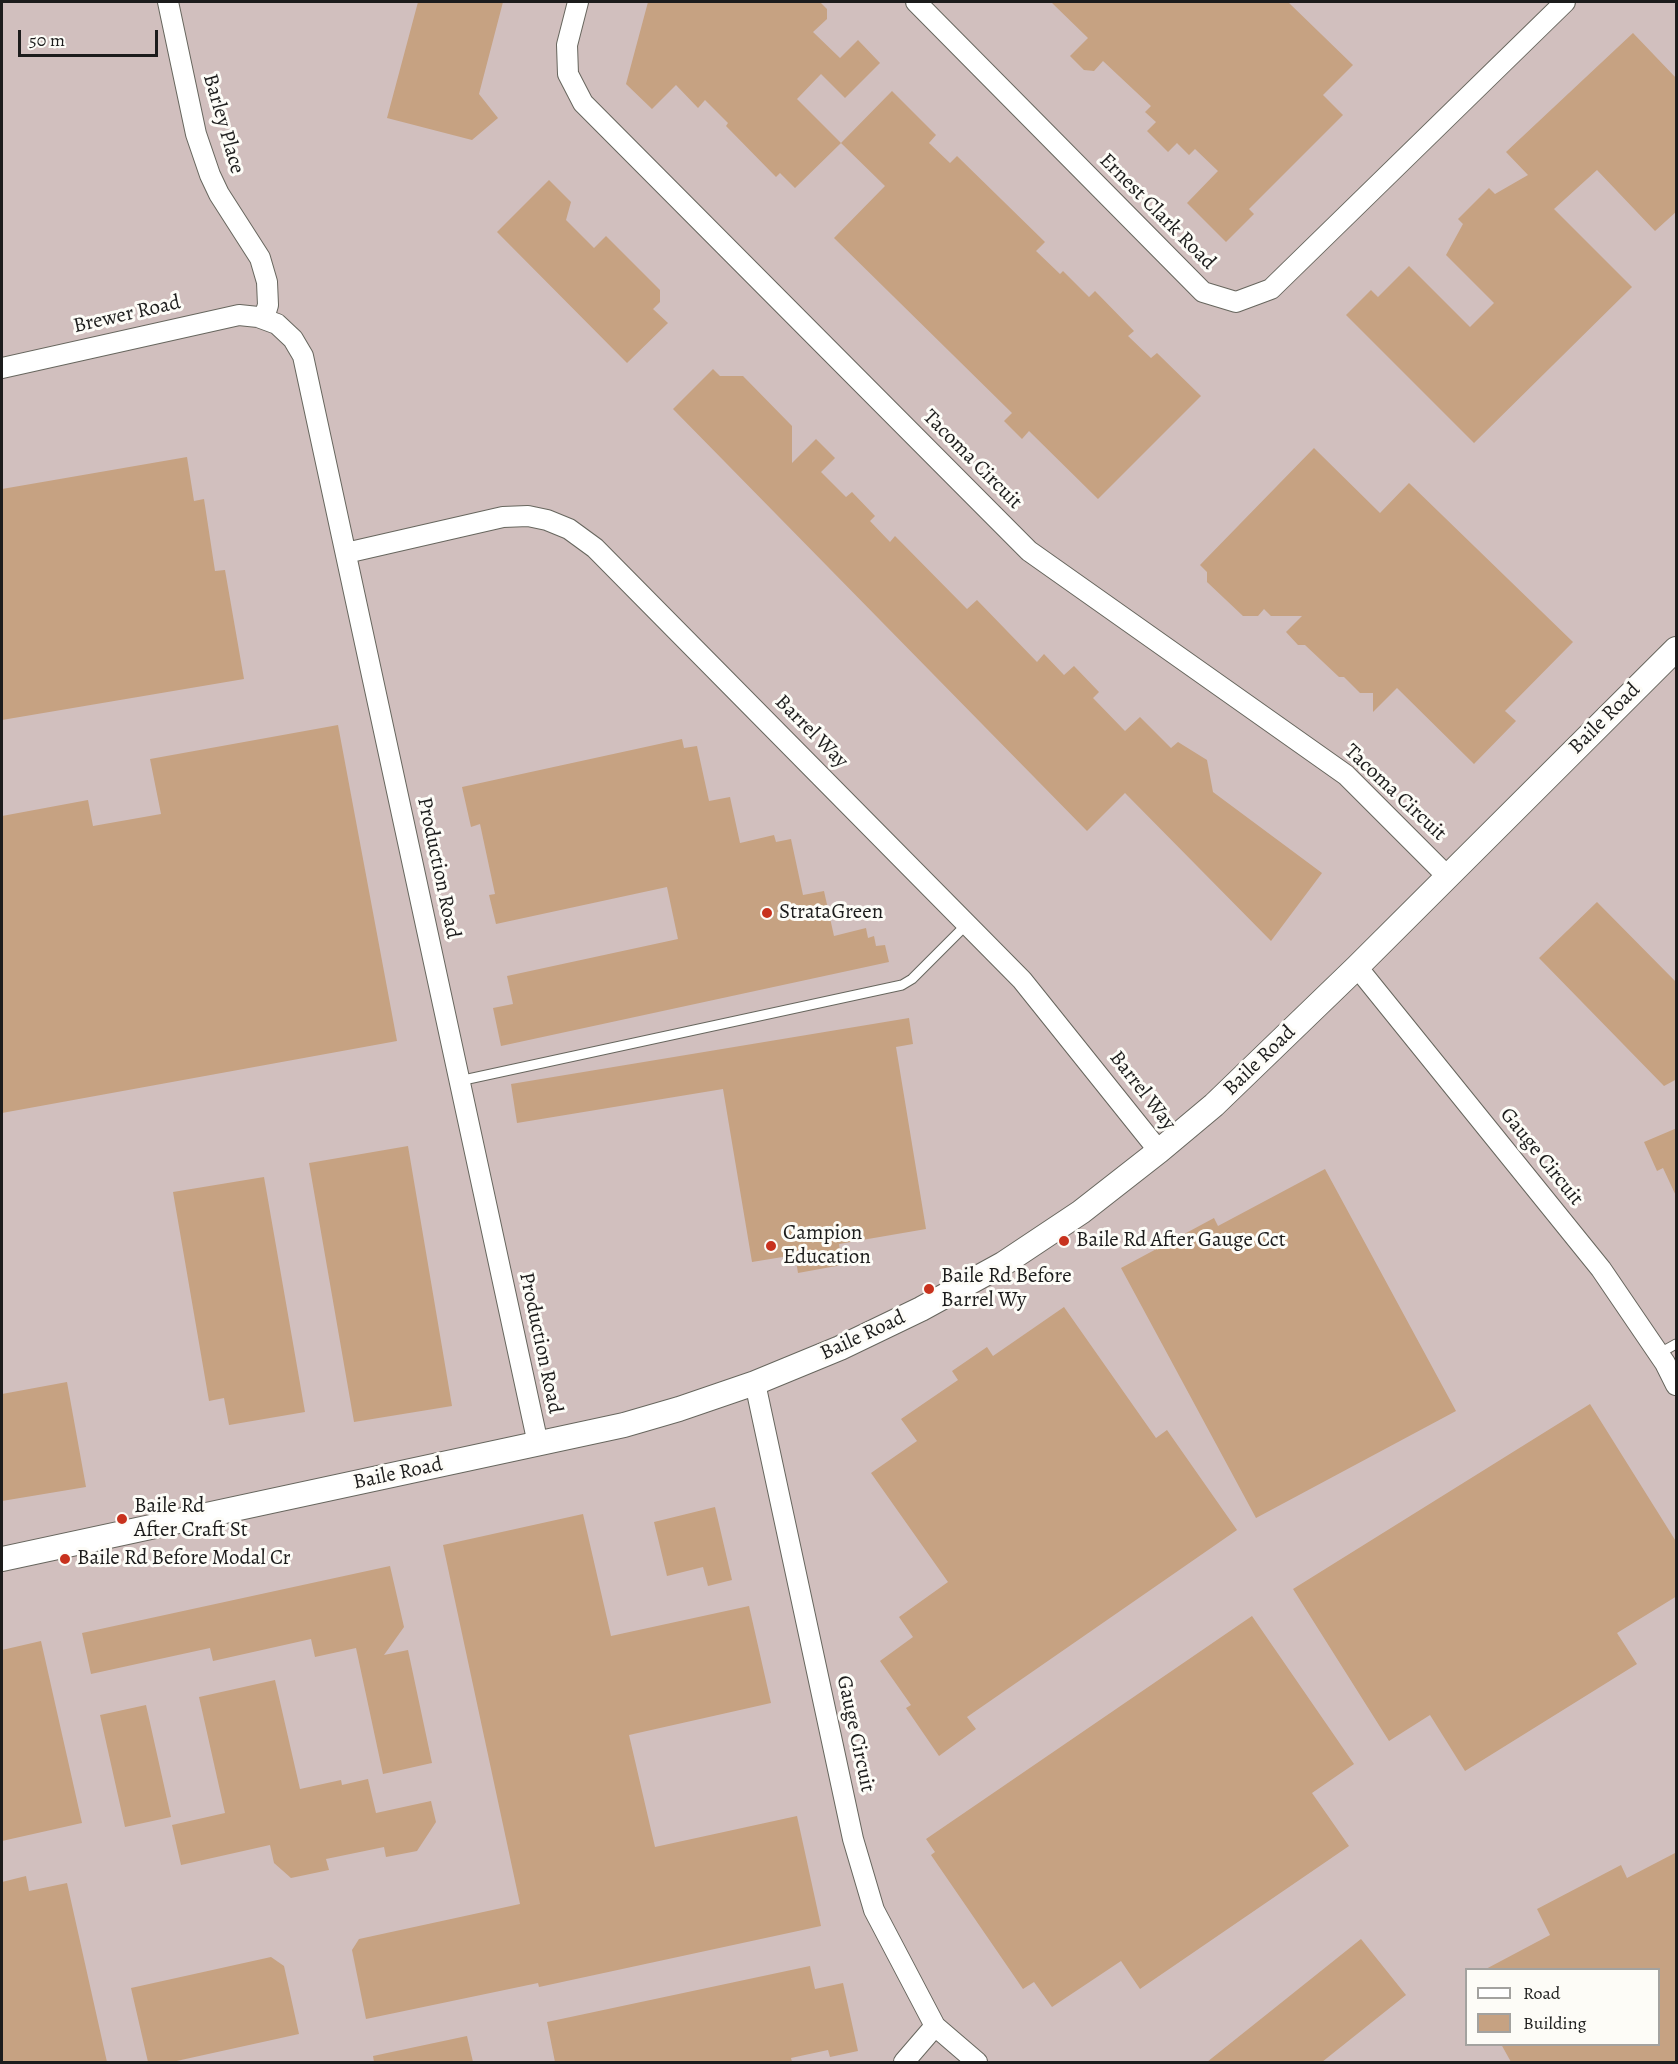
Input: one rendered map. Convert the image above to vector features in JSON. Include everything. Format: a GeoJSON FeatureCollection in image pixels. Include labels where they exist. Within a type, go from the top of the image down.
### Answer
{"type":"FeatureCollection","features":[{"type":"Feature","properties":{"kind":"street","name":"Barley Place"},"geometry":{"type":"LineString","coordinates":[[168,2],[196,134],[206,163],[219,194],[260,258],[267,282],[268,305],[264,318]]}},
{"type":"Feature","properties":{"kind":"street","name":"Tacoma Circuit"},"geometry":{"type":"LineString","coordinates":[[578,2],[567,45],[568,74],[583,103],[1029,551],[1346,775],[1447,876]]}},
{"type":"Feature","properties":{"kind":"street","name":"Ernest Clark Road"},"geometry":{"type":"LineString","coordinates":[[916,2],[1203,292],[1236,302],[1271,289],[1565,2]]}},
{"type":"Feature","properties":{"kind":"street","name":"Brewer Road"},"geometry":{"type":"LineString","coordinates":[[2,368],[239,315],[264,318]]}},
{"type":"Feature","properties":{"kind":"street","name":"Production Road"},"geometry":{"type":"LineString","coordinates":[[264,318],[289,334],[300,349],[305,361],[537,1444]]}},
{"type":"Feature","properties":{"kind":"street","name":"Barrel Way"},"geometry":{"type":"LineString","coordinates":[[346,553],[503,517],[528,516],[547,520],[569,530],[595,548],[1022,980],[1159,1151]]}},
{"type":"Feature","properties":{"kind":"street","name":"Baile Road"},"geometry":{"type":"LineString","coordinates":[[2,1559],[624,1425],[755,1383],[840,1348],[921,1309],[1003,1264],[1081,1212],[1214,1105],[1357,967],[1677,649]]}},
{"type":"Feature","properties":{"kind":"street","name":"Gauge Circuit"},"geometry":{"type":"LineString","coordinates":[[1357,967],[1601,1269],[1677,1385]]}},
{"type":"Feature","properties":{"kind":"street","name":"Gauge Circuit"},"geometry":{"type":"LineString","coordinates":[[755,1383],[853,1839],[874,1910],[935,2026],[978,2062]]}},
{"type":"Feature","properties":{"kind":"street"},"geometry":{"type":"LineString","coordinates":[[904,2062],[935,2026]]}},
{"type":"Feature","properties":{"kind":"lane"},"geometry":{"type":"LineString","coordinates":[[459,1081],[902,985],[912,979],[967,924]]}},
{"type":"Feature","properties":{"kind":"lane"},"geometry":{"type":"LineString","coordinates":[[1658,1354],[1677,1344]]}},
{"type":"Feature","properties":{"kind":"shaded area"},"geometry":{"type":"Polygon","coordinates":[[[2,2],[1676,2],[1676,2062],[2,2062],[2,2]]]}},
{"type":"Feature","properties":{"kind":"building"},"geometry":{"type":"Polygon","coordinates":[[[418,2],[503,2],[479,94],[498,118],[472,140],[387,118],[418,2]]]}},
{"type":"Feature","properties":{"kind":"building"},"geometry":{"type":"Polygon","coordinates":[[[648,2],[820,2],[827,9],[827,19],[813,32],[840,58],[858,40],[880,63],[845,98],[821,74],[797,99],[841,143],[795,188],[780,173],[776,177],[726,126],[728,123],[705,100],[698,108],[676,85],[652,109],[626,84],[648,2]]]}},
{"type":"Feature","properties":{"kind":"building"},"geometry":{"type":"Polygon","coordinates":[[[1051,2],[1288,2],[1353,65],[1323,95],[1343,115],[1249,209],[1254,214],[1226,242],[1187,203],[1218,171],[1195,149],[1189,155],[1177,143],[1168,152],[1147,131],[1156,122],[1145,112],[1151,106],[1103,61],[1094,71],[1084,70],[1070,56],[1088,38],[1051,2]]]}},
{"type":"Feature","properties":{"kind":"building"},"geometry":{"type":"Polygon","coordinates":[[[1633,33],[1677,79],[1677,211],[1655,231],[1597,170],[1554,209],[1632,287],[1474,443],[1346,315],[1371,290],[1378,297],[1409,266],[1470,327],[1494,303],[1446,255],[1463,224],[1458,219],[1489,188],[1495,194],[1528,175],[1506,152],[1633,33]]]}},
{"type":"Feature","properties":{"kind":"building"},"geometry":{"type":"Polygon","coordinates":[[[892,91],[936,135],[929,143],[950,163],[957,156],[1045,242],[1036,251],[1060,274],[1063,271],[1089,297],[1095,291],[1134,331],[1128,336],[1151,358],[1157,353],[1201,396],[1098,499],[1029,431],[1022,439],[1004,421],[1012,413],[834,238],[885,186],[841,143],[892,91]]]}},
{"type":"Feature","properties":{"kind":"building"},"geometry":{"type":"Polygon","coordinates":[[[549,180],[571,202],[566,220],[594,248],[606,236],[660,290],[660,302],[653,309],[668,323],[627,363],[497,232],[549,180]]]}},
{"type":"Feature","properties":{"kind":"building"},"geometry":{"type":"Polygon","coordinates":[[[713,369],[720,376],[743,376],[792,426],[792,463],[816,439],[835,458],[821,472],[846,497],[852,492],[875,516],[870,521],[890,542],[895,536],[967,609],[977,600],[1037,662],[1044,654],[1064,675],[1074,666],[1099,692],[1093,698],[1125,731],[1140,717],[1171,748],[1178,742],[1207,760],[1213,792],[1322,873],[1271,941],[1125,793],[1087,831],[673,409],[713,369]]]}},
{"type":"Feature","properties":{"kind":"building"},"geometry":{"type":"Polygon","coordinates":[[[1314,448],[1380,513],[1409,483],[1573,642],[1505,711],[1516,721],[1474,764],[1397,688],[1373,712],[1373,693],[1360,693],[1305,645],[1298,645],[1286,632],[1302,616],[1271,616],[1264,609],[1258,616],[1243,616],[1207,582],[1207,572],[1200,565],[1314,448]]]}},
{"type":"Feature","properties":{"kind":"building"},"geometry":{"type":"Polygon","coordinates":[[[187,457],[194,501],[204,499],[215,571],[225,570],[244,679],[2,720],[2,489],[187,457]]]}},
{"type":"Feature","properties":{"kind":"building"},"geometry":{"type":"Polygon","coordinates":[[[338,725],[397,1041],[2,1113],[2,816],[88,800],[93,826],[161,814],[150,759],[338,725]]]}},
{"type":"Feature","properties":{"kind":"building"},"geometry":{"type":"Polygon","coordinates":[[[682,739],[684,748],[697,746],[709,801],[730,797],[740,843],[774,835],[776,842],[791,839],[803,895],[824,891],[834,936],[866,928],[868,938],[874,936],[876,946],[885,945],[889,962],[501,1046],[493,1008],[513,1004],[507,976],[678,939],[667,887],[496,924],[489,895],[495,894],[480,824],[471,827],[462,787],[682,739]]]}},
{"type":"Feature","properties":{"kind":"building"},"geometry":{"type":"Polygon","coordinates":[[[1597,902],[1677,983],[1677,1079],[1664,1086],[1539,958],[1597,902]]]}},
{"type":"Feature","properties":{"kind":"building"},"geometry":{"type":"Polygon","coordinates":[[[909,1018],[913,1044],[896,1047],[926,1229],[839,1244],[842,1265],[798,1273],[795,1255],[752,1262],[723,1089],[517,1123],[511,1084],[909,1018]]]}},
{"type":"Feature","properties":{"kind":"building"},"geometry":{"type":"Polygon","coordinates":[[[1677,1128],[1677,1198],[1663,1168],[1657,1171],[1644,1142],[1677,1128]]]}},
{"type":"Feature","properties":{"kind":"building"},"geometry":{"type":"Polygon","coordinates":[[[408,1146],[452,1406],[354,1422],[309,1163],[408,1146]]]}},
{"type":"Feature","properties":{"kind":"building"},"geometry":{"type":"Polygon","coordinates":[[[1325,1169],[1456,1411],[1256,1518],[1121,1268],[1214,1218],[1218,1226],[1325,1169]]]}},
{"type":"Feature","properties":{"kind":"building"},"geometry":{"type":"Polygon","coordinates":[[[264,1177],[305,1412],[229,1425],[224,1398],[209,1401],[173,1192],[264,1177]]]}},
{"type":"Feature","properties":{"kind":"building"},"geometry":{"type":"Polygon","coordinates":[[[1064,1307],[1156,1438],[1167,1430],[1237,1530],[967,1717],[976,1729],[939,1756],[906,1708],[911,1705],[880,1661],[913,1637],[899,1617],[948,1582],[871,1473],[917,1441],[901,1419],[958,1380],[952,1371],[987,1347],[993,1356],[1064,1307]]]}},
{"type":"Feature","properties":{"kind":"building"},"geometry":{"type":"Polygon","coordinates":[[[67,1382],[86,1487],[2,1501],[2,1394],[67,1382]]]}},
{"type":"Feature","properties":{"kind":"building"},"geometry":{"type":"Polygon","coordinates":[[[1590,1404],[1677,1543],[1677,1596],[1617,1633],[1637,1664],[1465,1771],[1430,1715],[1389,1741],[1293,1589],[1590,1404]]]}},
{"type":"Feature","properties":{"kind":"building"},"geometry":{"type":"Polygon","coordinates":[[[715,1507],[732,1580],[708,1586],[703,1567],[667,1576],[654,1522],[715,1507]]]}},
{"type":"Feature","properties":{"kind":"building"},"geometry":{"type":"Polygon","coordinates":[[[583,1514],[611,1636],[749,1606],[771,1703],[629,1735],[655,1847],[797,1816],[821,1926],[539,1987],[538,1983],[366,2019],[352,1950],[359,1939],[520,1904],[443,1545],[583,1514]]]}},
{"type":"Feature","properties":{"kind":"building"},"geometry":{"type":"Polygon","coordinates":[[[390,1566],[404,1627],[384,1655],[408,1650],[432,1763],[383,1774],[356,1648],[315,1657],[311,1639],[213,1661],[210,1648],[91,1674],[82,1633],[390,1566]]]}},
{"type":"Feature","properties":{"kind":"building"},"geometry":{"type":"Polygon","coordinates":[[[1252,1616],[1354,1764],[1312,1793],[1349,1846],[1140,1989],[1121,1961],[1052,2007],[1034,1982],[1023,1989],[931,1855],[935,1852],[926,1839],[1252,1616]]]}},
{"type":"Feature","properties":{"kind":"building"},"geometry":{"type":"Polygon","coordinates":[[[41,1641],[82,1823],[2,1841],[2,1650],[41,1641]]]}},
{"type":"Feature","properties":{"kind":"building"},"geometry":{"type":"Polygon","coordinates":[[[275,1680],[300,1789],[341,1780],[342,1785],[368,1779],[376,1813],[431,1801],[436,1822],[417,1851],[386,1857],[384,1847],[326,1859],[329,1870],[291,1878],[274,1863],[270,1845],[181,1865],[172,1825],[225,1813],[199,1697],[275,1680]]]}},
{"type":"Feature","properties":{"kind":"building"},"geometry":{"type":"Polygon","coordinates":[[[146,1705],[171,1817],[125,1827],[100,1715],[146,1705]]]}},
{"type":"Feature","properties":{"kind":"building"},"geometry":{"type":"Polygon","coordinates":[[[1677,1852],[1677,2062],[1511,2062],[1502,2046],[1660,2046],[1660,1968],[1488,1968],[1550,1935],[1537,1909],[1621,1865],[1627,1878],[1677,1852]]]}},
{"type":"Feature","properties":{"kind":"building"},"geometry":{"type":"Polygon","coordinates":[[[26,1876],[29,1891],[67,1883],[107,2062],[2,2062],[2,1882],[26,1876]]]}},
{"type":"Feature","properties":{"kind":"building"},"geometry":{"type":"Polygon","coordinates":[[[1361,1939],[1406,1995],[1322,2062],[1207,2062],[1361,1939]]]}},
{"type":"Feature","properties":{"kind":"building"},"geometry":{"type":"Polygon","coordinates":[[[271,1957],[284,1966],[299,2034],[172,2062],[148,2062],[131,1988],[271,1957]]]}},
{"type":"Feature","properties":{"kind":"building"},"geometry":{"type":"Polygon","coordinates":[[[810,1966],[815,1989],[843,1983],[858,2051],[830,2057],[828,2050],[791,2058],[792,2062],[555,2062],[547,2022],[810,1966]]]}},
{"type":"Feature","properties":{"kind":"building"},"geometry":{"type":"Polygon","coordinates":[[[467,2036],[473,2062],[374,2062],[373,2056],[467,2036]]]}},
{"type":"Feature","properties":{"kind":"place","name":"StrataGreen"},"geometry":{"type":"Point","coordinates":[767,913]}},
{"type":"Feature","properties":{"kind":"place","name":"Baile Rd After Gauge Cct"},"geometry":{"type":"Point","coordinates":[1064,1241]}},
{"type":"Feature","properties":{"kind":"place","name":"Campion Education"},"geometry":{"type":"Point","coordinates":[771,1246]}},
{"type":"Feature","properties":{"kind":"place","name":"Baile Rd Before Barrel Wy"},"geometry":{"type":"Point","coordinates":[929,1289]}},
{"type":"Feature","properties":{"kind":"place","name":"Baile Rd After Craft St"},"geometry":{"type":"Point","coordinates":[122,1519]}},
{"type":"Feature","properties":{"kind":"place","name":"Baile Rd Before Modal Cr"},"geometry":{"type":"Point","coordinates":[65,1559]}}]}
